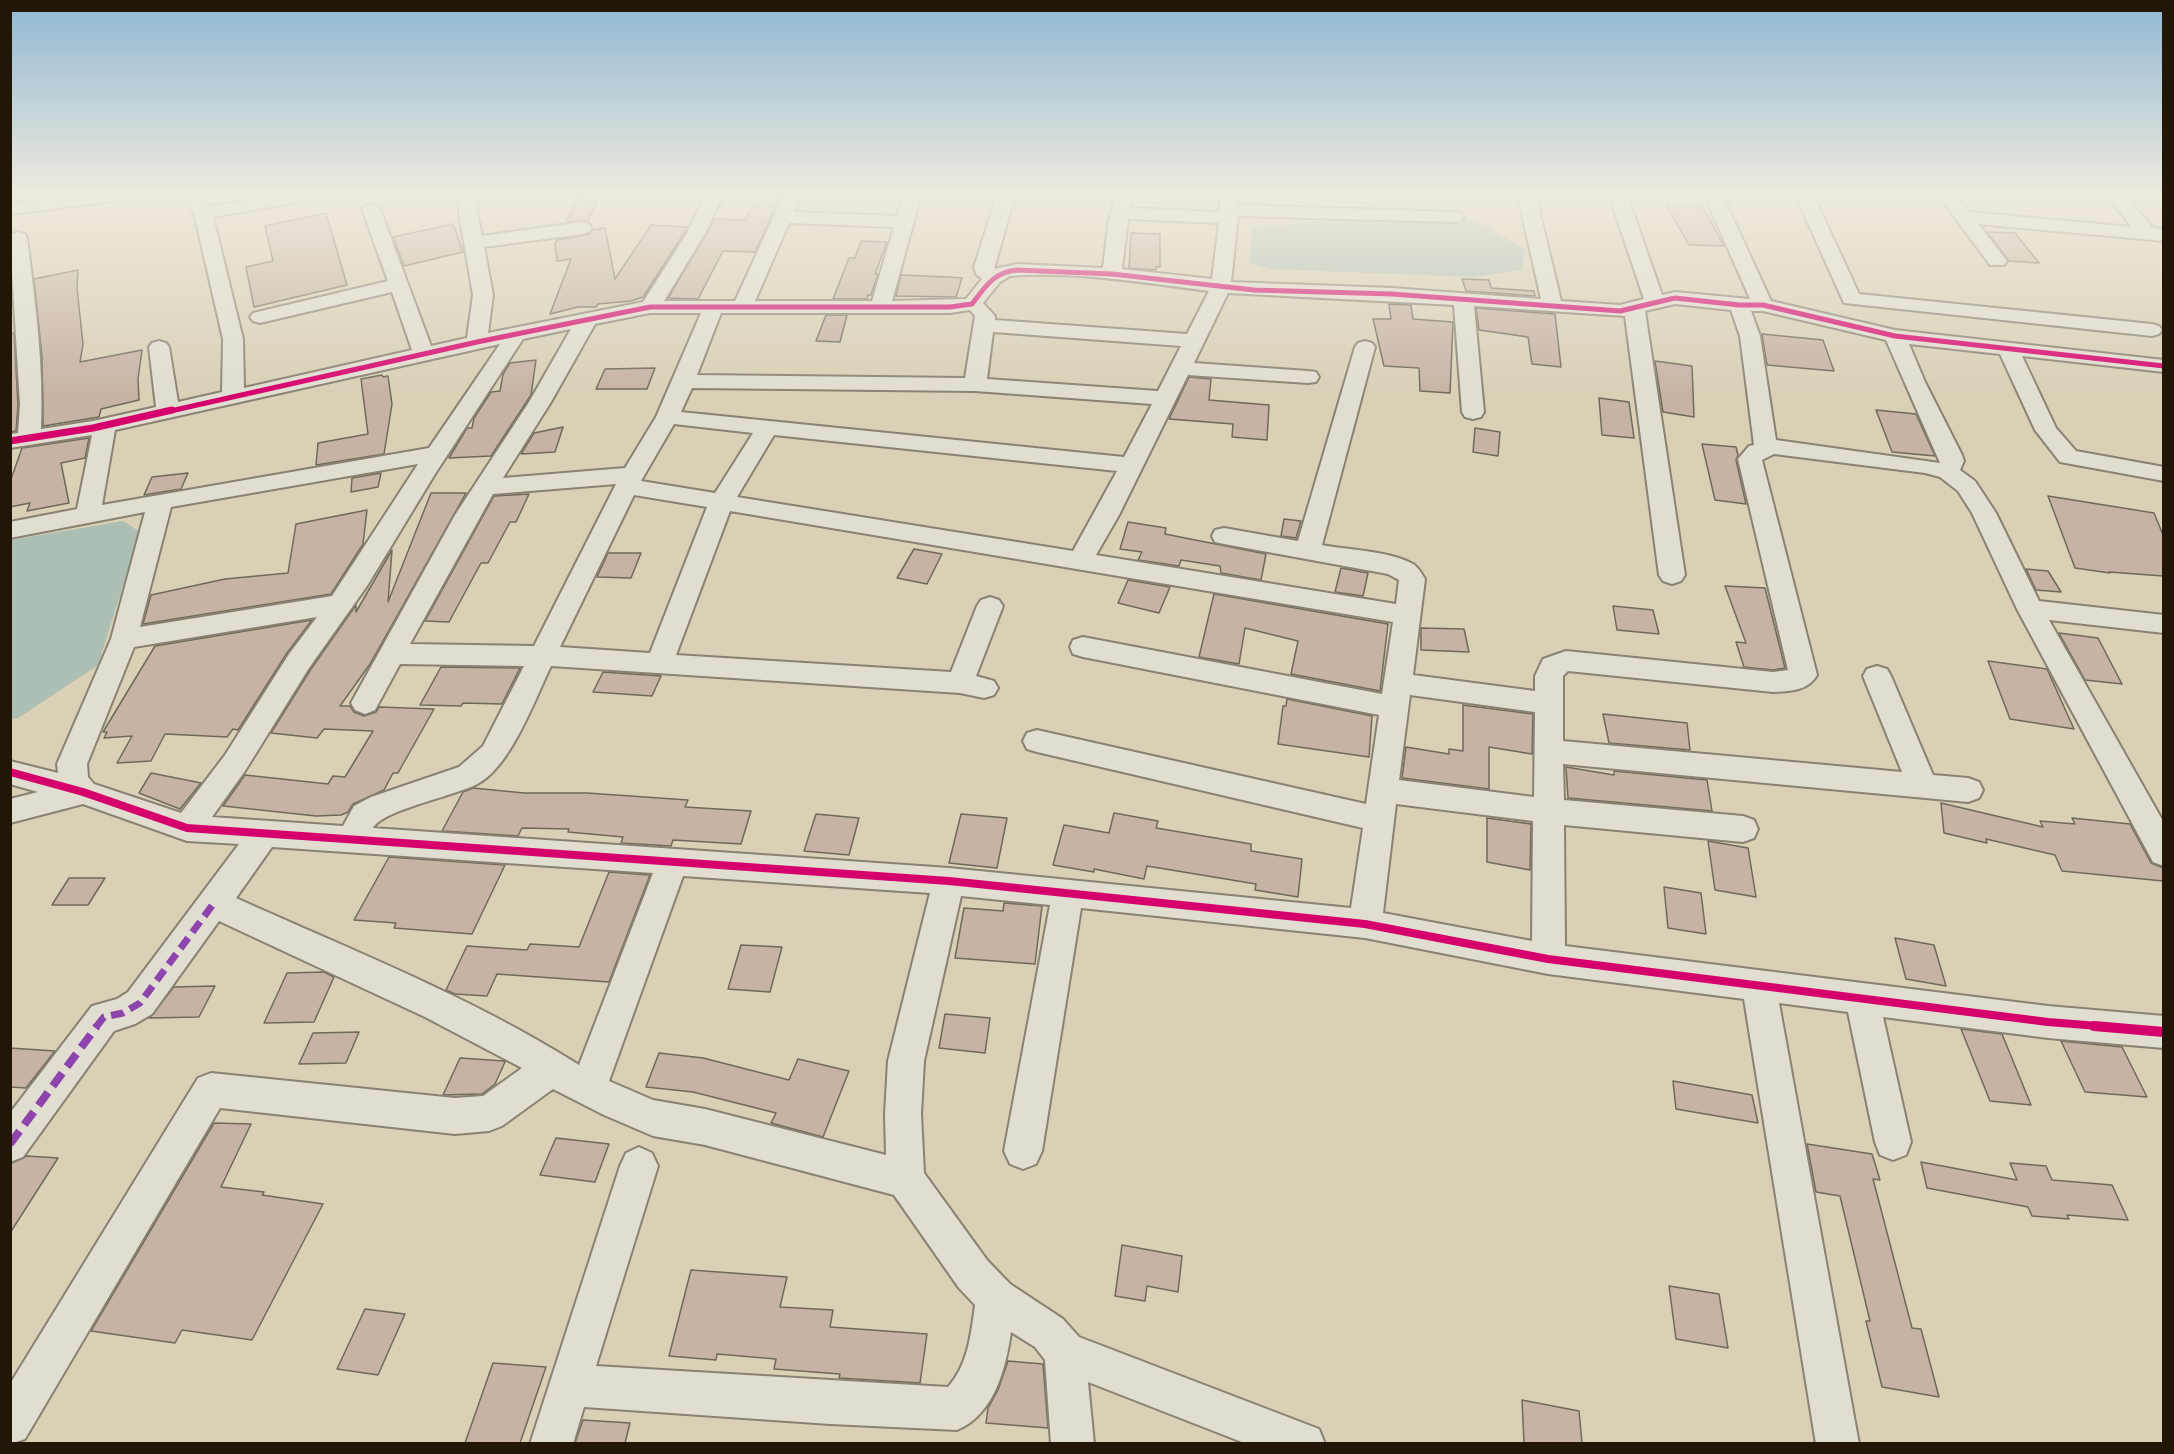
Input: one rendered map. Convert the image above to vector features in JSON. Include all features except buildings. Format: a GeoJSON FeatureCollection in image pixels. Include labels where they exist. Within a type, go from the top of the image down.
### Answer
{"type":"FeatureCollection","features":[{"type":"Feature","properties":{"kind":"street"},"geometry":{"type":"LineString","coordinates":[[21,260],[26,306],[31,405],[20,439],[168,412],[517,333],[650,307],[950,307],[972,304],[983,311],[984,325],[975,385]]}},
{"type":"Feature","properties":{"kind":"street"},"geometry":{"type":"LineString","coordinates":[[214,260],[233,339],[233,398]]}},
{"type":"Feature","properties":{"kind":"street"},"geometry":{"type":"LineString","coordinates":[[389,260],[424,354]]}},
{"type":"Feature","properties":{"kind":"street"},"geometry":{"type":"LineString","coordinates":[[477,342],[483,295],[478,260]]}},
{"type":"Feature","properties":{"kind":"street"},"geometry":{"type":"LineString","coordinates":[[650,307],[679,260]]}},
{"type":"Feature","properties":{"kind":"street"},"geometry":{"type":"LineString","coordinates":[[742,307],[763,260]]}},
{"type":"Feature","properties":{"kind":"street"},"geometry":{"type":"LineString","coordinates":[[881,306],[893,260]]}},
{"type":"Feature","properties":{"kind":"street"},"geometry":{"type":"LineString","coordinates":[[986,260],[984,267],[986,274],[993,278]]}},
{"type":"Feature","properties":{"kind":"street"},"geometry":{"type":"LineString","coordinates":[[1112,274],[1113,260]]}},
{"type":"Feature","properties":{"kind":"street"},"geometry":{"type":"LineString","coordinates":[[1080,560],[1107,515],[1221,287],[1224,260]]}},
{"type":"Feature","properties":{"kind":"street"},"geometry":{"type":"LineString","coordinates":[[1542,260],[1552,304]]}},
{"type":"Feature","properties":{"kind":"street"},"geometry":{"type":"LineString","coordinates":[[1634,260],[1645,305],[1672,575]]}},
{"type":"Feature","properties":{"kind":"street"},"geometry":{"type":"LineString","coordinates":[[1743,260],[1763,305]]}},
{"type":"Feature","properties":{"kind":"street"},"geometry":{"type":"LineString","coordinates":[[1833,260],[1851,299],[2152,330]]}},
{"type":"Feature","properties":{"kind":"street"},"geometry":{"type":"LineString","coordinates":[[972,304],[993,278],[1005,271],[1017,270],[1112,274],[1221,287],[1552,304],[1620,311],[1675,298],[1710,300],[1739,305],[1763,305],[1895,336],[2163,366]]}},
{"type":"Feature","properties":{"kind":"street"},"geometry":{"type":"LineString","coordinates":[[260,316],[398,285]]}},
{"type":"Feature","properties":{"kind":"street"},"geometry":{"type":"LineString","coordinates":[[1464,300],[1473,412]]}},
{"type":"Feature","properties":{"kind":"street"},"geometry":{"type":"LineString","coordinates":[[1739,305],[1750,336],[1759,409],[1767,446]]}},
{"type":"Feature","properties":{"kind":"street"},"geometry":{"type":"LineString","coordinates":[[352,838],[365,815],[382,806],[470,775],[493,754],[629,481],[667,417],[714,306]]}},
{"type":"Feature","properties":{"kind":"street"},"geometry":{"type":"LineString","coordinates":[[365,702],[467,515],[540,402],[588,318]]}},
{"type":"Feature","properties":{"kind":"street"},"geometry":{"type":"LineString","coordinates":[[984,325],[1194,341]]}},
{"type":"Feature","properties":{"kind":"street"},"geometry":{"type":"LineString","coordinates":[[187,828],[235,763],[299,661],[341,604],[436,454],[517,333]]}},
{"type":"Feature","properties":{"kind":"street"},"geometry":{"type":"LineString","coordinates":[[1895,336],[1914,382],[1950,454],[1952,461],[1948,472]]}},
{"type":"Feature","properties":{"kind":"street"},"geometry":{"type":"LineString","coordinates":[[159,347],[168,412]]}},
{"type":"Feature","properties":{"kind":"street"},"geometry":{"type":"LineString","coordinates":[[1308,551],[1365,347]]}},
{"type":"Feature","properties":{"kind":"street"},"geometry":{"type":"LineString","coordinates":[[2008,348],[2046,430],[2068,457],[2163,474]]}},
{"type":"Feature","properties":{"kind":"street"},"geometry":{"type":"LineString","coordinates":[[1180,368],[1308,377]]}},
{"type":"Feature","properties":{"kind":"street"},"geometry":{"type":"LineString","coordinates":[[684,381],[975,385],[1164,398]]}},
{"type":"Feature","properties":{"kind":"street"},"geometry":{"type":"LineString","coordinates":[[667,417],[1131,465]]}},
{"type":"Feature","properties":{"kind":"street"},"geometry":{"type":"LineString","coordinates":[[88,515],[105,425]]}},
{"type":"Feature","properties":{"kind":"street"},"geometry":{"type":"LineString","coordinates":[[659,664],[721,503],[768,427]]}},
{"type":"Feature","properties":{"kind":"street"},"geometry":{"type":"LineString","coordinates":[[1767,446],[1925,466],[1948,472],[1967,486],[1984,513],[2030,609],[2163,853]]}},
{"type":"Feature","properties":{"kind":"street"},"geometry":{"type":"LineString","coordinates":[[1548,959],[1549,675],[1553,666],[1566,661],[1773,682],[1795,680],[1803,675],[1750,459],[1757,451],[1765,450],[1767,446]]}},
{"type":"Feature","properties":{"kind":"street"},"geometry":{"type":"LineString","coordinates":[[10,530],[436,454]]}},
{"type":"Feature","properties":{"kind":"street"},"geometry":{"type":"LineString","coordinates":[[484,487],[629,481],[721,503],[1408,615]]}},
{"type":"Feature","properties":{"kind":"street"},"geometry":{"type":"LineString","coordinates":[[83,792],[74,781],[72,764],[124,639],[160,502]]}},
{"type":"Feature","properties":{"kind":"street"},"geometry":{"type":"LineString","coordinates":[[1224,536],[1393,566],[1406,571],[1412,579],[1365,924]]}},
{"type":"Feature","properties":{"kind":"street"},"geometry":{"type":"LineString","coordinates":[[124,639],[341,604]]}},
{"type":"Feature","properties":{"kind":"street"},"geometry":{"type":"LineString","coordinates":[[392,654],[543,656],[972,686],[990,606]]}},
{"type":"Feature","properties":{"kind":"street"},"geometry":{"type":"LineString","coordinates":[[2030,609],[2163,624]]}},
{"type":"Feature","properties":{"kind":"street"},"geometry":{"type":"LineString","coordinates":[[1083,647],[1397,695],[1550,702]]}},
{"type":"Feature","properties":{"kind":"street"},"geometry":{"type":"LineString","coordinates":[[1877,676],[1923,786]]}},
{"type":"Feature","properties":{"kind":"street"},"geometry":{"type":"LineString","coordinates":[[1037,741],[1382,805],[1549,811],[1743,829]]}},
{"type":"Feature","properties":{"kind":"street"},"geometry":{"type":"LineString","coordinates":[[1550,751],[1968,790]]}},
{"type":"Feature","properties":{"kind":"street"},"geometry":{"type":"LineString","coordinates":[[10,772],[83,792],[187,828],[948,881],[1068,893],[1365,924],[1548,959],[2048,1022],[2163,1032]]}},
{"type":"Feature","properties":{"kind":"street"},"geometry":{"type":"LineString","coordinates":[[10,812],[83,792]]}},
{"type":"Feature","properties":{"kind":"street"},"geometry":{"type":"LineString","coordinates":[[10,1144],[104,1017],[123,1013],[140,1003],[265,833]]}},
{"type":"Feature","properties":{"kind":"street"},"geometry":{"type":"LineString","coordinates":[[588,1089],[673,861]]}},
{"type":"Feature","properties":{"kind":"street"},"geometry":{"type":"LineString","coordinates":[[948,881],[906,1061],[903,1114],[906,1179],[973,1274],[996,1298],[1049,1333],[1065,1352],[1304,1443]]}},
{"type":"Feature","properties":{"kind":"street"},"geometry":{"type":"LineString","coordinates":[[1023,1151],[1068,893]]}},
{"type":"Feature","properties":{"kind":"street"},"geometry":{"type":"LineString","coordinates":[[214,903],[437,1006],[529,1053],[588,1089],[653,1118],[705,1127],[906,1179]]}},
{"type":"Feature","properties":{"kind":"street"},"geometry":{"type":"LineString","coordinates":[[1759,985],[1838,1443]]}},
{"type":"Feature","properties":{"kind":"street"},"geometry":{"type":"LineString","coordinates":[[1862,998],[1893,1142]]}},
{"type":"Feature","properties":{"kind":"street"},"geometry":{"type":"LineString","coordinates":[[10,1424],[211,1090],[455,1116],[489,1113],[552,1068]]}},
{"type":"Feature","properties":{"kind":"street"},"geometry":{"type":"LineString","coordinates":[[551,1443],[639,1166]]}},
{"type":"Feature","properties":{"kind":"street"},"geometry":{"type":"LineString","coordinates":[[569,1385],[830,1403],[957,1409],[970,1396],[982,1370],[988,1350],[996,1298]]}},
{"type":"Feature","properties":{"kind":"street"},"geometry":{"type":"LineString","coordinates":[[1065,1352],[1073,1443]]}},
{"type":"Feature","properties":{"kind":"shaded area"},"geometry":{"type":"Polygon","coordinates":[[[1249,260],[1523,260],[1522,270],[1474,277],[1270,269],[1249,263],[1249,260]]]}},
{"type":"Feature","properties":{"kind":"shaded area"},"geometry":{"type":"Polygon","coordinates":[[[123,521],[140,532],[98,665],[18,718],[11,719],[11,540],[123,521]]]}},
{"type":"Feature","properties":{"kind":"marked path"},"geometry":{"type":"LineString","coordinates":[[10,1144],[104,1017],[123,1013],[140,1003],[214,903]]}},
{"type":"Feature","properties":{"kind":"cycle path"},"geometry":{"type":"LineString","coordinates":[[10,441],[93,428],[477,342],[650,307],[950,307],[972,304],[993,278],[1005,271],[1017,270],[1112,274],[1254,290],[1392,294],[1620,311],[1675,298],[1739,305],[1763,305],[1895,336],[2164,366]]}},
{"type":"Feature","properties":{"kind":"cycle path"},"geometry":{"type":"LineString","coordinates":[[10,772],[83,792],[187,828],[949,881],[1365,924],[1548,959],[2048,1022],[2164,1032]]}}]}
